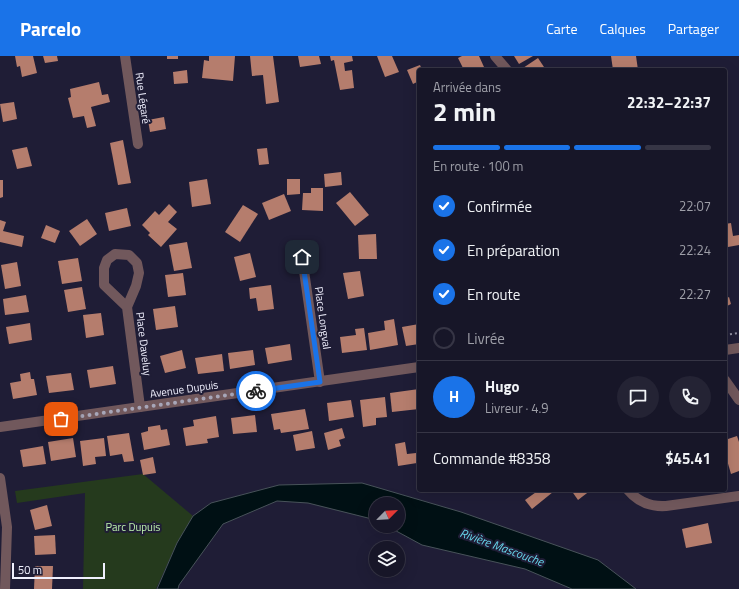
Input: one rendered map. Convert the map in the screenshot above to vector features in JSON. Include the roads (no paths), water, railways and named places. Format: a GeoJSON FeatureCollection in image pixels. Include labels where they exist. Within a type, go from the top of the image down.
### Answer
{"type":"FeatureCollection","features":[{"type":"Feature","properties":{"kind":"street","name":"Rue Légaré"},"geometry":{"type":"LineString","coordinates":[[125,56],[138,144]]}},
{"type":"Feature","properties":{"kind":"street"},"geometry":{"type":"LineString","coordinates":[[495,56],[505,68]]}},
{"type":"Feature","properties":{"kind":"street","name":"Place Daveluy"},"geometry":{"type":"LineString","coordinates":[[127,307],[104,285],[104,268],[108,260],[116,254],[129,256],[137,263],[139,273],[136,286],[127,307],[140,408]]}},
{"type":"Feature","properties":{"kind":"street","name":"Place Longval"},"geometry":{"type":"LineString","coordinates":[[302,257],[320,382]]}},
{"type":"Feature","properties":{"kind":"street"},"geometry":{"type":"LineString","coordinates":[[727,350],[739,348]]}},
{"type":"Feature","properties":{"kind":"street","name":"Avenue Dupuis"},"geometry":{"type":"LineString","coordinates":[[0,428],[417,368]]}},
{"type":"Feature","properties":{"kind":"street"},"geometry":{"type":"LineString","coordinates":[[727,383],[739,400]]}},
{"type":"Feature","properties":{"kind":"street"},"geometry":{"type":"LineString","coordinates":[[0,478],[7,526],[5,589]]}},
{"type":"Feature","properties":{"kind":"street"},"geometry":{"type":"LineString","coordinates":[[630,492],[641,501],[655,506],[666,506],[739,496]]}},
{"type":"Feature","properties":{"kind":"water","name":"Rivière Mascouche"},"geometry":{"type":"Polygon","coordinates":[[[362,483],[461,512],[598,560],[636,589],[572,589],[525,569],[422,545],[400,533],[405,533],[405,497],[369,497],[369,518],[308,503],[277,501],[223,524],[179,585],[178,589],[157,589],[177,543],[193,516],[211,503],[279,485],[362,483]]]}},
{"type":"Feature","properties":{"kind":"park label","name":"Parc Dupuis"},"geometry":{"type":"Point","coordinates":[133,527]}}]}
